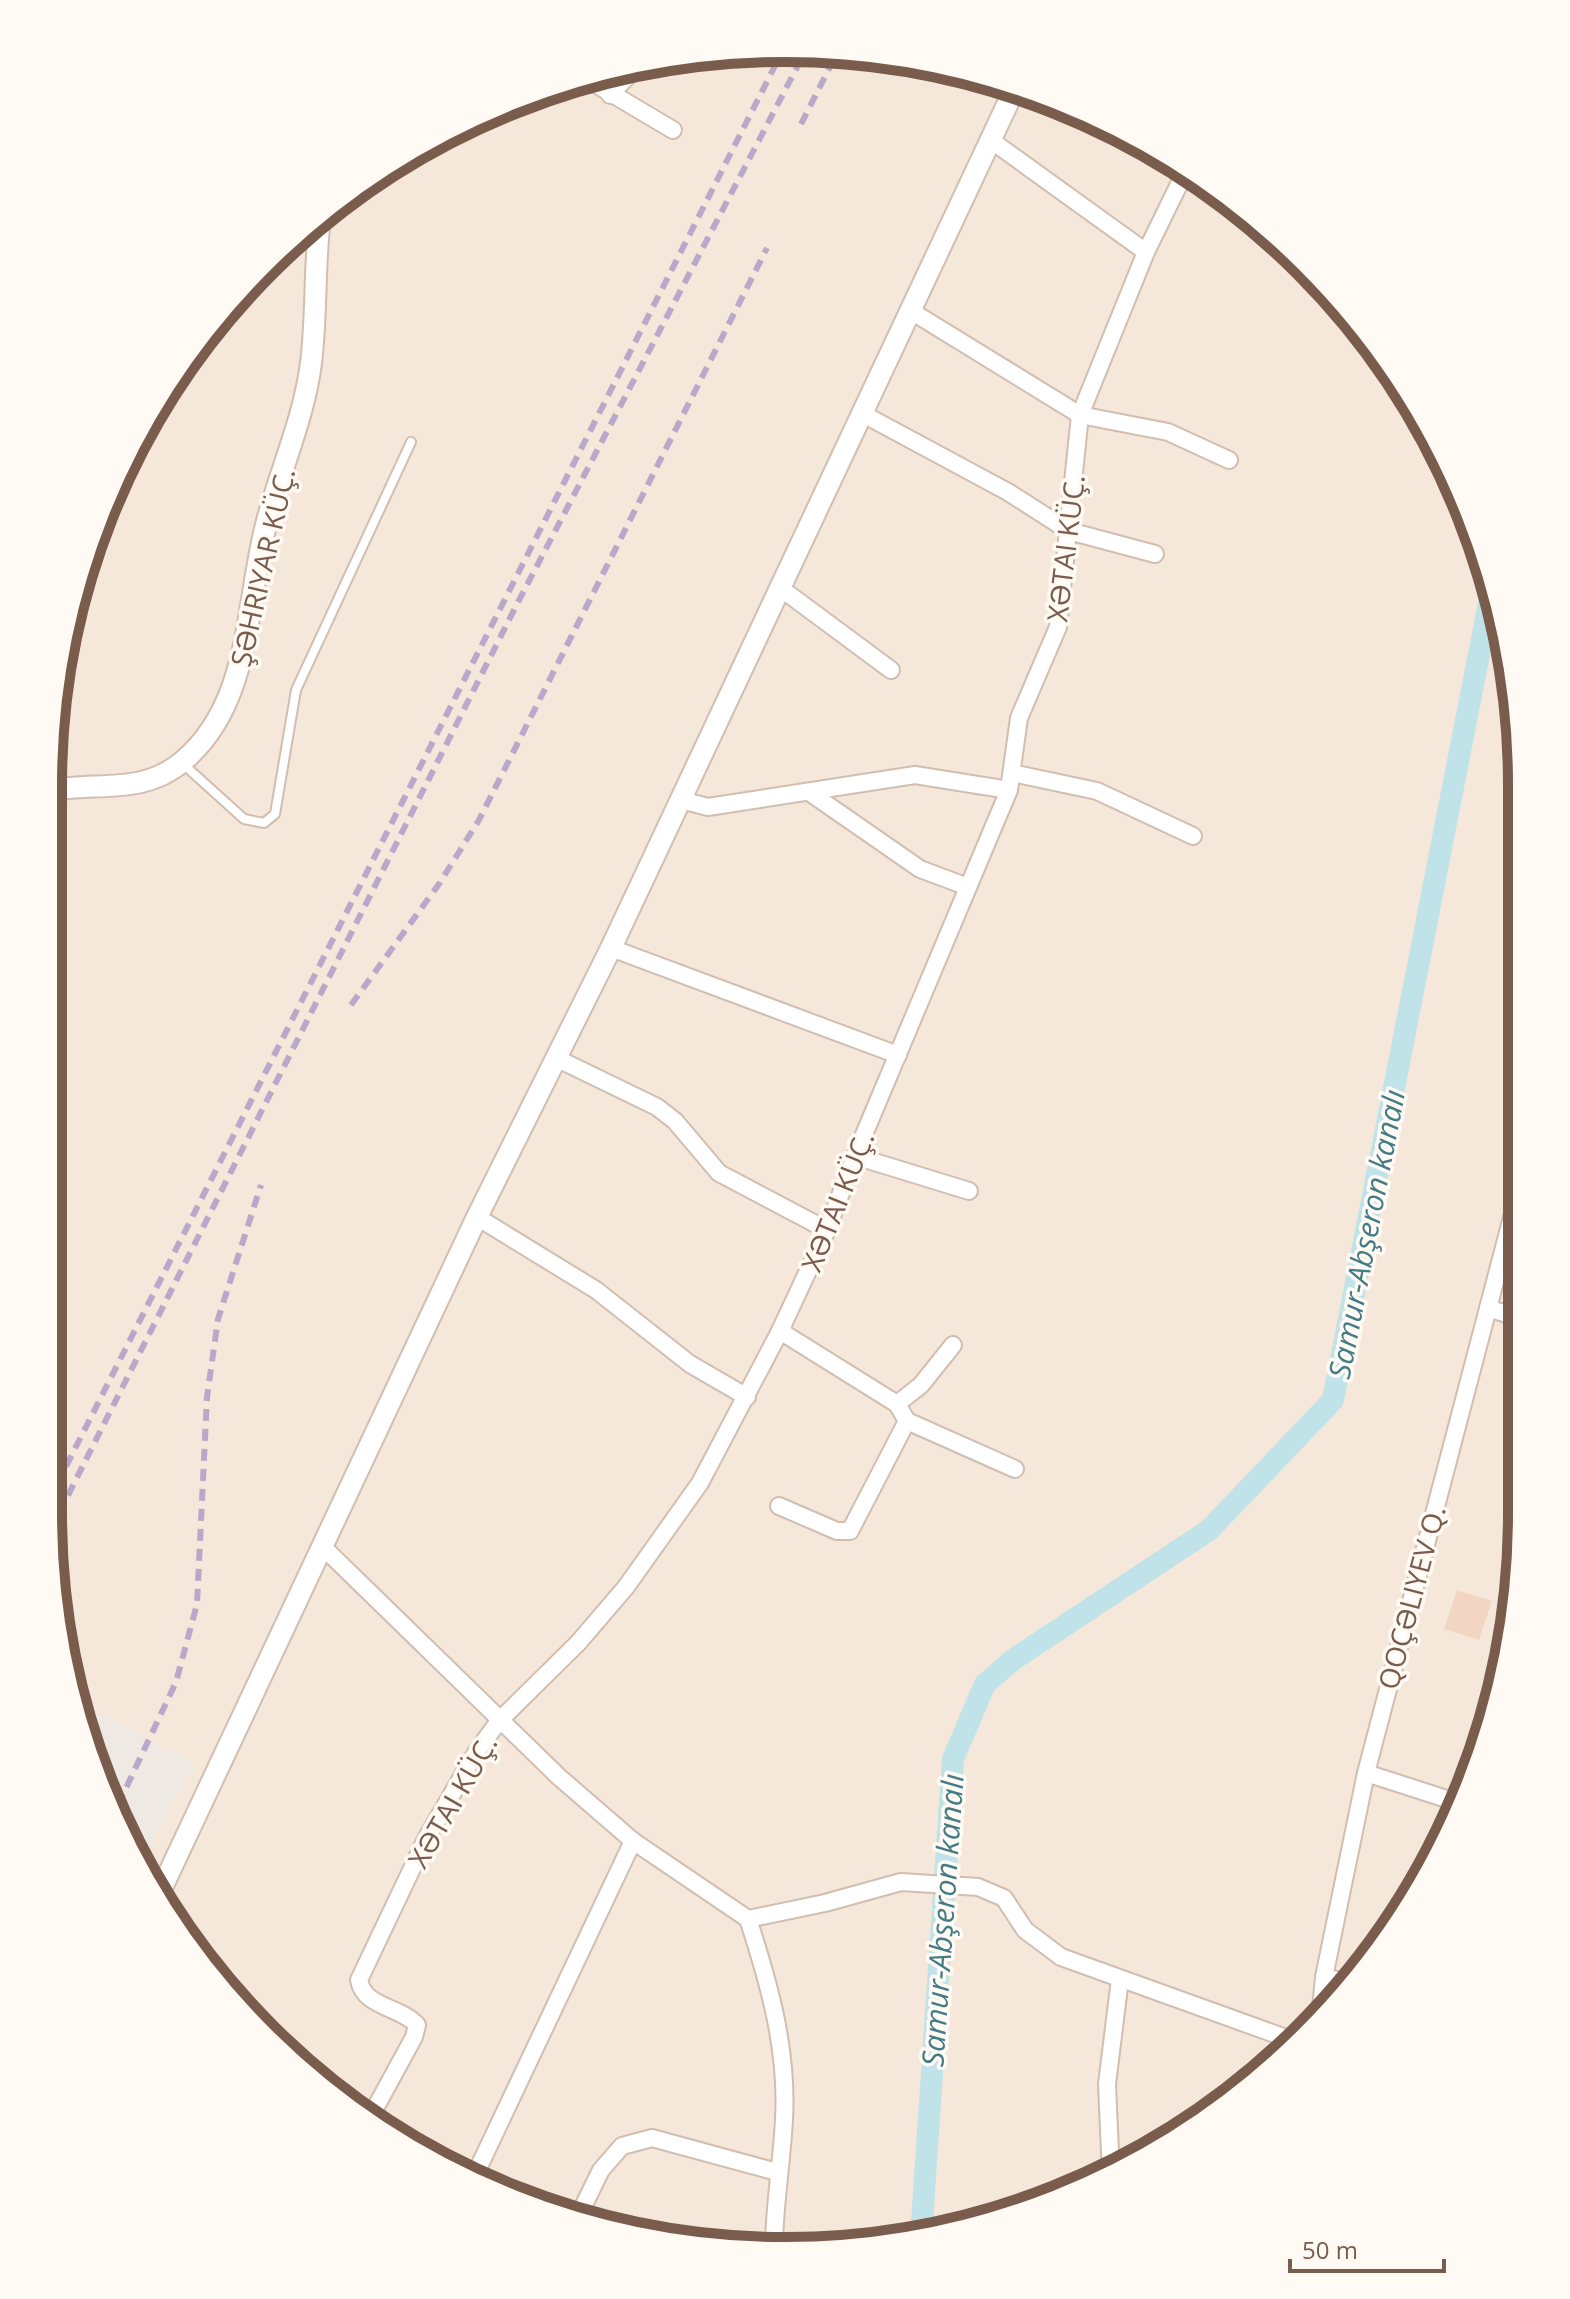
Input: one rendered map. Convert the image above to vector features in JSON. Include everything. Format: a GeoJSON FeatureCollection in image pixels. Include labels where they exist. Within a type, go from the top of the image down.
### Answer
{"type":"FeatureCollection","features":[{"type":"Feature","properties":{"kind":"street"},"geometry":{"type":"LineString","coordinates":[[610,95],[623,81]]}},
{"type":"Feature","properties":{"kind":"street"},"geometry":{"type":"LineString","coordinates":[[598,87],[673,130]]}},
{"type":"Feature","properties":{"kind":"street"},"geometry":{"type":"LineString","coordinates":[[164,1884],[477,1217],[611,948],[1011,98]]}},
{"type":"Feature","properties":{"kind":"street"},"geometry":{"type":"LineString","coordinates":[[992,141],[1146,252]]}},
{"type":"Feature","properties":{"kind":"street","name":"XƏTAI KÜÇ."},"geometry":{"type":"LineString","coordinates":[[375,2109],[414,2037],[417,2025],[409,2016],[369,1999],[361,1990],[359,1980],[426,1839],[477,1751],[499,1721],[578,1643],[626,1587],[700,1483],[747,1397],[827,1230],[1010,782],[1019,718],[1058,627],[1080,415],[1146,252],[1181,180]]}},
{"type":"Feature","properties":{"kind":"street","name":"ŞƏHRIYAR KÜÇ."},"geometry":{"type":"LineString","coordinates":[[62,790],[138,785],[182,762],[216,719],[239,671],[264,529],[306,397],[314,335],[319,232]]}},
{"type":"Feature","properties":{"kind":"street"},"geometry":{"type":"LineString","coordinates":[[911,311],[1080,415],[1168,432],[1229,460]]}},
{"type":"Feature","properties":{"kind":"street"},"geometry":{"type":"LineString","coordinates":[[863,414],[1008,492],[1069,531],[1155,554]]}},
{"type":"Feature","properties":{"kind":"street"},"geometry":{"type":"LineString","coordinates":[[779,587],[891,670]]}},
{"type":"Feature","properties":{"kind":"street"},"geometry":{"type":"LineString","coordinates":[[681,800],[708,807],[915,775],[1097,791],[1193,836]]}},
{"type":"Feature","properties":{"kind":"street"},"geometry":{"type":"LineString","coordinates":[[809,792],[920,869],[968,887]]}},
{"type":"Feature","properties":{"kind":"street"},"geometry":{"type":"LineString","coordinates":[[611,948],[898,1055]]}},
{"type":"Feature","properties":{"kind":"street"},"geometry":{"type":"LineString","coordinates":[[558,1059],[657,1107],[675,1121],[719,1173],[827,1230]]}},
{"type":"Feature","properties":{"kind":"street"},"geometry":{"type":"LineString","coordinates":[[855,1156],[969,1191]]}},
{"type":"Feature","properties":{"kind":"street"},"geometry":{"type":"LineString","coordinates":[[477,1217],[596,1290],[690,1364],[747,1397]]}},
{"type":"Feature","properties":{"kind":"street","name":"QOÇƏLIYEV Q."},"geometry":{"type":"LineString","coordinates":[[1322,1998],[1366,1773],[1508,1232]]}},
{"type":"Feature","properties":{"kind":"street"},"geometry":{"type":"LineString","coordinates":[[1488,1308],[1508,1314]]}},
{"type":"Feature","properties":{"kind":"street"},"geometry":{"type":"LineString","coordinates":[[780,1331],[897,1404],[907,1421],[1015,1469]]}},
{"type":"Feature","properties":{"kind":"street"},"geometry":{"type":"LineString","coordinates":[[897,1404],[921,1385],[953,1345]]}},
{"type":"Feature","properties":{"kind":"street"},"geometry":{"type":"LineString","coordinates":[[779,1506],[837,1531],[850,1531],[907,1421]]}},
{"type":"Feature","properties":{"kind":"street"},"geometry":{"type":"LineString","coordinates":[[324,1548],[499,1721],[633,1841],[748,1919],[775,2003],[784,2117],[777,2172],[774,2237]]}},
{"type":"Feature","properties":{"kind":"street"},"geometry":{"type":"LineString","coordinates":[[1366,1773],[1449,1800]]}},
{"type":"Feature","properties":{"kind":"street"},"geometry":{"type":"LineString","coordinates":[[478,2168],[633,1841]]}},
{"type":"Feature","properties":{"kind":"street"},"geometry":{"type":"LineString","coordinates":[[748,1919],[825,1903],[901,1882],[978,1887],[1004,1898],[1025,1930],[1061,1957],[1283,2037]]}},
{"type":"Feature","properties":{"kind":"street"},"geometry":{"type":"LineString","coordinates":[[1324,1977],[1338,1980]]}},
{"type":"Feature","properties":{"kind":"street"},"geometry":{"type":"LineString","coordinates":[[1110,2159],[1107,2084],[1120,1979]]}},
{"type":"Feature","properties":{"kind":"street"},"geometry":{"type":"LineString","coordinates":[[583,2208],[601,2170],[622,2146],[652,2138],[777,2172]]}},
{"type":"Feature","properties":{"kind":"lane"},"geometry":{"type":"LineString","coordinates":[[182,762],[244,819],[264,823],[275,814],[296,690],[411,442]]}},
{"type":"Feature","properties":{"kind":"shaded area"},"geometry":{"type":"Polygon","coordinates":[[[785,62],[879,68],[926,76],[1017,100],[1062,117],[1146,159],[1187,184],[1262,241],[1329,308],[1359,345],[1411,424],[1453,508],[1470,553],[1494,644],[1502,691],[1508,785],[1508,1514],[1502,1608],[1483,1701],[1453,1791],[1411,1876],[1359,1954],[1329,1991],[1262,2058],[1187,2115],[1105,2162],[1062,2182],[972,2212],[879,2231],[785,2237],[691,2231],[644,2223],[553,2199],[508,2182],[423,2140],[345,2088],[274,2025],[211,1954],[159,1876],[117,1791],[100,1746],[76,1655],[64,1561],[62,785],[68,691],[87,598],[117,508],[159,423],[211,345],[241,308],[308,241],[345,211],[383,184],[465,137],[553,100],[598,87],[691,68],[738,64],[785,62]]]}},
{"type":"Feature","properties":{"kind":"shaded area"},"geometry":{"type":"Polygon","coordinates":[[[89,1709],[194,1764],[147,1853],[117,1791],[89,1709]]]}},
{"type":"Feature","properties":{"kind":"building"},"geometry":{"type":"Polygon","coordinates":[[[1457,1590],[1492,1601],[1479,1640],[1444,1629],[1457,1590]]]}},
{"type":"Feature","properties":{"kind":"waterway","name":"Samur-Abşeron kanalı"},"geometry":{"type":"LineString","coordinates":[[922,2224],[953,1759],[985,1684],[1014,1659],[1209,1530],[1333,1400],[1487,614]]}},
{"type":"Feature","properties":{"kind":"railway"},"geometry":{"type":"LineString","coordinates":[[62,1474],[777,62]]}},
{"type":"Feature","properties":{"kind":"railway"},"geometry":{"type":"LineString","coordinates":[[62,1507],[516,606],[799,63]]}},
{"type":"Feature","properties":{"kind":"railway"},"geometry":{"type":"LineString","coordinates":[[801,124],[831,64]]}},
{"type":"Feature","properties":{"kind":"railway"},"geometry":{"type":"LineString","coordinates":[[351,1005],[439,884],[479,820],[767,248]]}},
{"type":"Feature","properties":{"kind":"railway"},"geometry":{"type":"LineString","coordinates":[[121,1799],[176,1682],[197,1604],[207,1397],[218,1319],[261,1185]]}}]}
